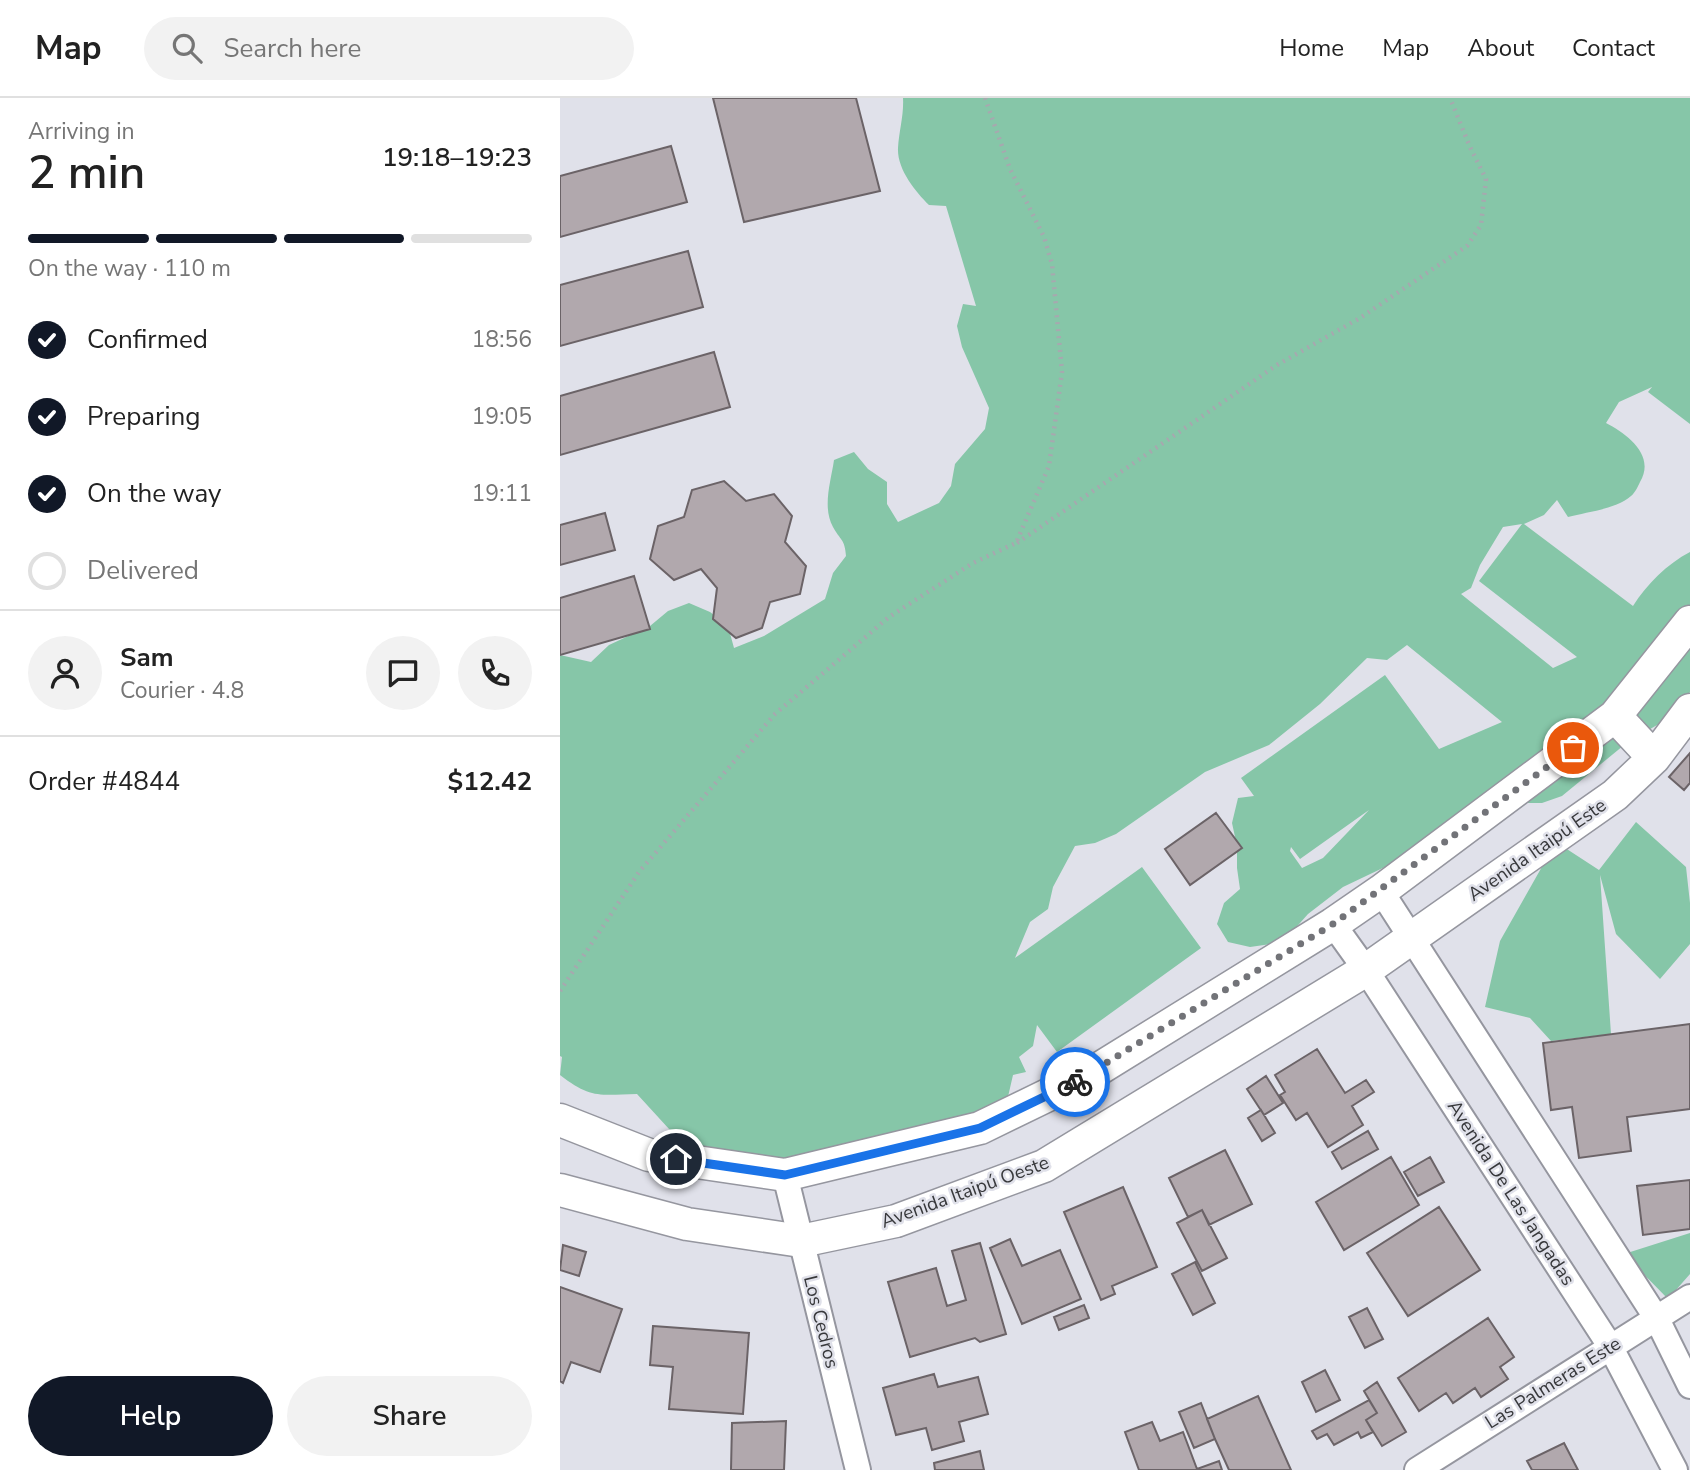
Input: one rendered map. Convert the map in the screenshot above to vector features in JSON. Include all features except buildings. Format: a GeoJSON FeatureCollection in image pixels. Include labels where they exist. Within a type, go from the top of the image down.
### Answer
{"type":"FeatureCollection","features":[{"type":"Feature","properties":{"kind":"street"},"geometry":{"type":"LineString","coordinates":[[560,1120],[649,1156],[785,1175],[980,1128],[1089,1075],[1333,924],[1381,891],[1615,716],[1690,622]]}},
{"type":"Feature","properties":{"kind":"street","name":"Avenida Itaipú Este"},"geometry":{"type":"LineString","coordinates":[[1366,970],[1615,795],[1654,758],[1690,710]]}},
{"type":"Feature","properties":{"kind":"street"},"geometry":{"type":"LineString","coordinates":[[1615,716],[1654,758]]}},
{"type":"Feature","properties":{"kind":"street"},"geometry":{"type":"LineString","coordinates":[[1381,891],[1657,1319],[1690,1386]]}},
{"type":"Feature","properties":{"kind":"street","name":"Avenida De Las Jangadas"},"geometry":{"type":"LineString","coordinates":[[1333,924],[1366,970],[1610,1346],[1675,1470]]}},
{"type":"Feature","properties":{"kind":"street","name":"Avenida Itaipú Oeste"},"geometry":{"type":"LineString","coordinates":[[560,1190],[687,1224],[801,1241],[896,1221],[1044,1166],[1366,970]]}},
{"type":"Feature","properties":{"kind":"street","name":"Los Cedros"},"geometry":{"type":"LineString","coordinates":[[785,1175],[858,1470]]}},
{"type":"Feature","properties":{"kind":"street","name":"Las Palmeras Este"},"geometry":{"type":"LineString","coordinates":[[1417,1470],[1690,1297]]}},
{"type":"Feature","properties":{"kind":"path"},"geometry":{"type":"LineString","coordinates":[[985,98],[1010,169],[1044,237],[1052,264],[1062,372],[1049,466],[1016,543]]}},
{"type":"Feature","properties":{"kind":"path"},"geometry":{"type":"LineString","coordinates":[[560,991],[639,872],[775,714],[889,617],[973,563],[1016,543],[1277,365],[1360,318],[1467,246],[1480,225],[1486,179],[1450,98]]}},
{"type":"Feature","properties":{"kind":"green space"},"geometry":{"type":"Polygon","coordinates":[[[903,98],[1690,98],[1690,424],[1648,392],[1652,387],[1619,402],[1606,423],[1630,439],[1642,454],[1644,472],[1634,493],[1609,507],[1568,517],[1557,500],[1544,515],[1524,524],[1633,606],[1658,575],[1690,552],[1690,692],[1666,720],[1629,741],[1562,796],[1542,803],[1519,803],[1343,887],[1308,914],[1292,932],[1271,944],[1250,947],[1228,942],[1217,924],[1224,903],[1240,889],[1237,846],[1232,823],[1238,798],[1254,796],[1241,778],[1385,675],[1439,749],[1502,722],[1407,645],[1387,660],[1367,658],[1320,704],[1269,745],[1205,772],[1116,834],[1095,843],[1075,846],[1053,887],[1048,909],[1030,922],[1015,958],[1142,867],[1201,948],[1057,1052],[1037,1025],[1033,1046],[1019,1057],[1026,1072],[1013,1075],[1007,1101],[994,1117],[791,1178],[680,1141],[637,1094],[596,1094],[580,1088],[560,1075],[560,655],[591,662],[609,645],[650,626],[668,611],[689,603],[710,612],[728,626],[734,648],[764,636],[825,599],[833,573],[846,556],[828,511],[834,460],[854,452],[868,469],[887,482],[887,504],[898,522],[939,503],[951,486],[955,464],[985,429],[989,408],[962,347],[957,326],[963,304],[976,306],[946,206],[929,205],[900,164],[898,148],[903,98]],[[1522,524],[1503,527],[1480,565],[1471,588],[1461,594],[1553,668],[1577,657],[1479,581],[1522,524]],[[1369,810],[1300,859],[1291,847],[1290,851],[1302,868],[1323,858],[1369,810]]]}},
{"type":"Feature","properties":{"kind":"green space"},"geometry":{"type":"Polygon","coordinates":[[[1636,822],[1686,867],[1690,903],[1690,944],[1660,979],[1616,934],[1600,875],[1611,1034],[1551,1041],[1530,1018],[1485,1007],[1500,941],[1556,842],[1599,870],[1636,822]]]}},
{"type":"Feature","properties":{"kind":"green space"},"geometry":{"type":"Polygon","coordinates":[[[1690,1233],[1690,1274],[1668,1299],[1624,1254],[1690,1233]]]}},
{"type":"Feature","properties":{"kind":"way so far"},"geometry":{"type":"LineString","coordinates":[[1075,1082],[1333,924],[1573,748]]}},
{"type":"Feature","properties":{"kind":"route"},"geometry":{"type":"LineString","coordinates":[[676,1159],[785,1175],[980,1128],[1075,1082]]}}]}
